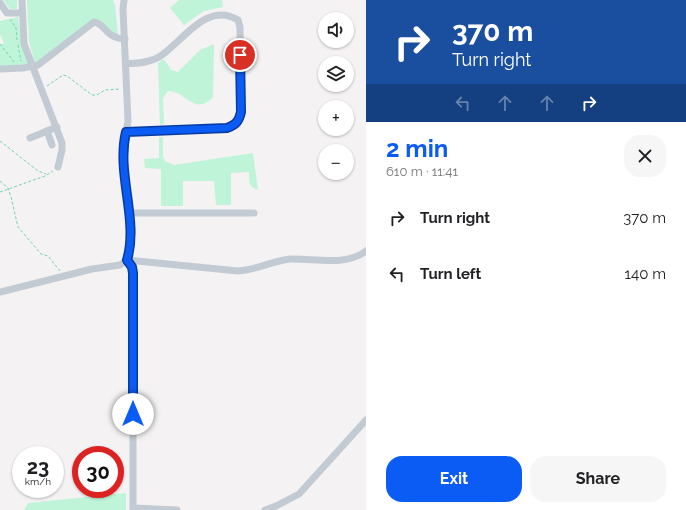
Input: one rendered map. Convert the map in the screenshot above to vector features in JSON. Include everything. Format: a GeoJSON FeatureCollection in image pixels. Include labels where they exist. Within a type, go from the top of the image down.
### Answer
{"type":"FeatureCollection","features":[{"type":"Feature","properties":{"kind":"street"},"geometry":{"type":"LineString","coordinates":[[22,0],[24,44],[57,127],[62,150],[58,167]]}},
{"type":"Feature","properties":{"kind":"street"},"geometry":{"type":"LineString","coordinates":[[118,0],[123,9]]}},
{"type":"Feature","properties":{"kind":"street"},"geometry":{"type":"LineString","coordinates":[[124,0],[123,9],[128,121],[124,144],[124,179],[128,194],[129,213],[129,252],[127,260],[132,267],[133,273],[133,509],[177,510]]}},
{"type":"Feature","properties":{"kind":"street"},"geometry":{"type":"LineString","coordinates":[[0,3],[5,12],[10,14],[22,13]]}},
{"type":"Feature","properties":{"kind":"street"},"geometry":{"type":"LineString","coordinates":[[126,64],[151,61],[160,57],[193,24],[211,15],[226,13],[238,20],[240,27],[241,112],[236,124],[227,128],[126,132]]}},
{"type":"Feature","properties":{"kind":"street"},"geometry":{"type":"LineString","coordinates":[[0,69],[33,67],[41,63],[94,22],[99,24],[112,36],[125,39]]}},
{"type":"Feature","properties":{"kind":"street"},"geometry":{"type":"LineString","coordinates":[[30,138],[57,127]]}},
{"type":"Feature","properties":{"kind":"street"},"geometry":{"type":"LineString","coordinates":[[47,131],[52,145]]}},
{"type":"Feature","properties":{"kind":"street"},"geometry":{"type":"LineString","coordinates":[[129,213],[254,213]]}},
{"type":"Feature","properties":{"kind":"street"},"geometry":{"type":"LineString","coordinates":[[0,292],[92,269],[115,266],[127,260],[238,271],[252,270],[290,259],[336,260],[352,258],[366,251]]}},
{"type":"Feature","properties":{"kind":"street"},"geometry":{"type":"LineString","coordinates":[[265,510],[299,494],[366,420]]}},
{"type":"Feature","properties":{"kind":"path"},"geometry":{"type":"LineString","coordinates":[[5,12],[16,28],[21,68]]}},
{"type":"Feature","properties":{"kind":"path"},"geometry":{"type":"LineString","coordinates":[[0,44],[21,68]]}},
{"type":"Feature","properties":{"kind":"path"},"geometry":{"type":"LineString","coordinates":[[42,90],[62,75],[67,76],[92,95],[97,95],[105,90],[127,89]]}},
{"type":"Feature","properties":{"kind":"path"},"geometry":{"type":"LineString","coordinates":[[0,141],[38,171],[47,175]]}},
{"type":"Feature","properties":{"kind":"path"},"geometry":{"type":"LineString","coordinates":[[0,192],[47,175],[58,167]]}},
{"type":"Feature","properties":{"kind":"path"},"geometry":{"type":"LineString","coordinates":[[0,181],[8,188],[18,227],[42,254],[48,256],[64,276]]}},
{"type":"Feature","properties":{"kind":"green space"},"geometry":{"type":"Polygon","coordinates":[[[3,0],[17,0],[17,9],[10,9],[3,0]]]}},
{"type":"Feature","properties":{"kind":"green space"},"geometry":{"type":"Polygon","coordinates":[[[27,0],[113,0],[115,5],[118,34],[115,34],[98,20],[35,63],[29,42],[27,0]]]}},
{"type":"Feature","properties":{"kind":"green space"},"geometry":{"type":"Polygon","coordinates":[[[179,0],[222,0],[223,7],[204,11],[184,25],[170,8],[179,0]]]}},
{"type":"Feature","properties":{"kind":"green space"},"geometry":{"type":"Polygon","coordinates":[[[18,17],[21,42],[30,64],[0,67],[0,45],[4,43],[0,34],[0,21],[18,17]]]}},
{"type":"Feature","properties":{"kind":"green space"},"geometry":{"type":"Polygon","coordinates":[[[214,44],[213,97],[207,102],[195,104],[180,94],[168,91],[163,98],[164,124],[160,125],[158,63],[164,59],[171,70],[178,72],[200,50],[214,44]]]}},
{"type":"Feature","properties":{"kind":"green space"},"geometry":{"type":"Polygon","coordinates":[[[159,137],[163,137],[163,156],[165,161],[174,165],[253,153],[258,190],[252,187],[249,181],[249,172],[231,173],[231,205],[216,205],[214,181],[183,181],[183,206],[161,206],[161,169],[145,168],[144,159],[159,158],[159,137]]]}},
{"type":"Feature","properties":{"kind":"green space"},"geometry":{"type":"Polygon","coordinates":[[[124,493],[126,493],[126,510],[24,510],[28,503],[77,498],[124,498],[124,493]]]}},
{"type":"Feature","properties":{"kind":"route"},"geometry":{"type":"LineString","coordinates":[[133,414],[133,273],[132,267],[127,260],[129,252],[129,200],[124,185],[124,139],[126,132],[227,128],[236,124],[240,118],[241,112],[240,55]]}}]}
